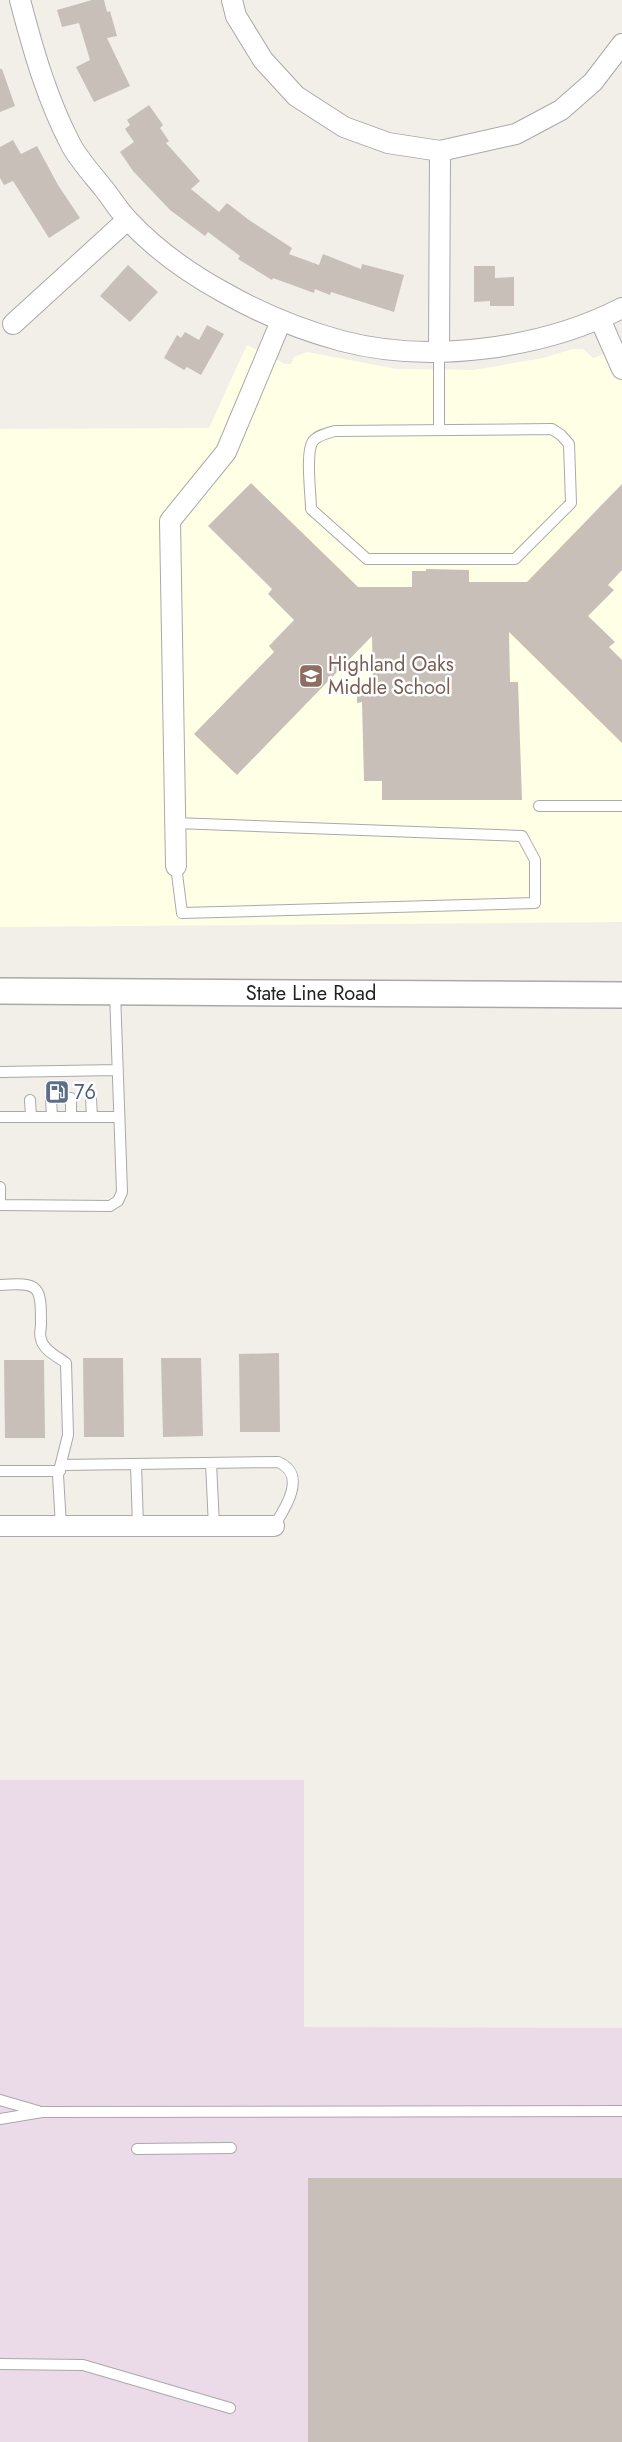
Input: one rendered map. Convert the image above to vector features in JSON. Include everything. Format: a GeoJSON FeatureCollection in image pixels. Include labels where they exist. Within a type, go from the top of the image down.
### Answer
{"type":"FeatureCollection","features":[{"type":"Feature","properties":{"kind":"street"},"geometry":{"type":"LineString","coordinates":[[20,0],[35,60],[71,146],[127,220],[164,252],[208,284],[281,321],[343,342],[402,350],[439,351],[513,344],[549,336],[600,319],[622,308]]}},
{"type":"Feature","properties":{"kind":"street"},"geometry":{"type":"LineString","coordinates":[[232,0],[236,16],[263,60],[296,96],[344,127],[388,143],[440,151],[516,134],[561,110],[593,82],[622,44]]}},
{"type":"Feature","properties":{"kind":"street"},"geometry":{"type":"LineString","coordinates":[[439,351],[440,151]]}},
{"type":"Feature","properties":{"kind":"street"},"geometry":{"type":"LineString","coordinates":[[13,324],[127,220]]}},
{"type":"Feature","properties":{"kind":"street"},"geometry":{"type":"LineString","coordinates":[[600,319],[622,369]]}},
{"type":"Feature","properties":{"kind":"street"},"geometry":{"type":"LineString","coordinates":[[176,866],[170,521],[226,452],[281,321]]}},
{"type":"Feature","properties":{"kind":"street","name":"State Line Road"},"geometry":{"type":"LineString","coordinates":[[0,991],[622,994]]}},
{"type":"Feature","properties":{"kind":"street"},"geometry":{"type":"LineString","coordinates":[[0,1526],[274,1526]]}},
{"type":"Feature","properties":{"kind":"lane"},"geometry":{"type":"LineString","coordinates":[[439,351],[439,430]]}},
{"type":"Feature","properties":{"kind":"lane"},"geometry":{"type":"LineString","coordinates":[[552,429],[562,435],[569,444],[571,503],[515,558],[367,559],[312,509],[309,451],[314,441],[322,434],[335,431],[439,430],[552,429]]}},
{"type":"Feature","properties":{"kind":"lane"},"geometry":{"type":"LineString","coordinates":[[539,806],[622,806]]}},
{"type":"Feature","properties":{"kind":"lane"},"geometry":{"type":"LineString","coordinates":[[175,823],[522,836],[535,860],[535,904],[182,913],[176,866]]}},
{"type":"Feature","properties":{"kind":"lane"},"geometry":{"type":"LineString","coordinates":[[0,1187],[0,1205],[110,1206],[118,1201],[122,1192],[115,991]]}},
{"type":"Feature","properties":{"kind":"lane"},"geometry":{"type":"LineString","coordinates":[[0,1072],[30,1076],[90,1075],[118,1070]]}},
{"type":"Feature","properties":{"kind":"lane"},"geometry":{"type":"LineString","coordinates":[[51,1098],[52,1117]]}},
{"type":"Feature","properties":{"kind":"lane"},"geometry":{"type":"LineString","coordinates":[[71,1098],[71,1117]]}},
{"type":"Feature","properties":{"kind":"lane"},"geometry":{"type":"LineString","coordinates":[[92,1098],[92,1117]]}},
{"type":"Feature","properties":{"kind":"lane"},"geometry":{"type":"LineString","coordinates":[[30,1100],[31,1117]]}},
{"type":"Feature","properties":{"kind":"lane"},"geometry":{"type":"LineString","coordinates":[[0,1117],[119,1117]]}},
{"type":"Feature","properties":{"kind":"lane"},"geometry":{"type":"LineString","coordinates":[[0,1285],[21,1283],[36,1288],[41,1296],[40,1340],[47,1349],[66,1363],[68,1435],[60,1468],[61,1526]]}},
{"type":"Feature","properties":{"kind":"lane"},"geometry":{"type":"LineString","coordinates":[[0,1472],[136,1464],[278,1462],[288,1467],[292,1474],[292,1498],[274,1526]]}},
{"type":"Feature","properties":{"kind":"lane"},"geometry":{"type":"LineString","coordinates":[[211,1463],[214,1526]]}},
{"type":"Feature","properties":{"kind":"lane"},"geometry":{"type":"LineString","coordinates":[[136,1464],[138,1526]]}},
{"type":"Feature","properties":{"kind":"lane"},"geometry":{"type":"LineString","coordinates":[[0,2100],[42,2112]]}},
{"type":"Feature","properties":{"kind":"lane"},"geometry":{"type":"LineString","coordinates":[[0,2119],[42,2112],[622,2111]]}},
{"type":"Feature","properties":{"kind":"lane"},"geometry":{"type":"LineString","coordinates":[[136,2149],[231,2148]]}},
{"type":"Feature","properties":{"kind":"lane"},"geometry":{"type":"LineString","coordinates":[[0,2364],[84,2365],[230,2408]]}},
{"type":"Feature","properties":{"kind":"shaded area","name":"Highland Oaks Middle School"},"geometry":{"type":"Polygon","coordinates":[[[247,345],[285,364],[291,364],[294,357],[307,352],[397,369],[474,370],[543,358],[573,349],[583,349],[593,358],[622,347],[622,922],[0,927],[0,429],[209,428],[247,345]]]}},
{"type":"Feature","properties":{"kind":"shaded area"},"geometry":{"type":"Polygon","coordinates":[[[0,1780],[304,1780],[304,2027],[622,2028],[622,2442],[0,2442],[0,1780]]]}},
{"type":"Feature","properties":{"kind":"building"},"geometry":{"type":"Polygon","coordinates":[[[92,0],[104,0],[107,12],[110,11],[117,36],[107,38],[130,86],[94,102],[76,67],[90,60],[79,23],[62,27],[57,10],[92,0]]]}},
{"type":"Feature","properties":{"kind":"building"},"geometry":{"type":"Polygon","coordinates":[[[0,69],[2,69],[15,106],[0,112],[0,69]]]}},
{"type":"Feature","properties":{"kind":"building"},"geometry":{"type":"Polygon","coordinates":[[[149,105],[163,125],[160,128],[169,141],[166,143],[200,181],[191,189],[219,212],[227,203],[292,248],[289,254],[319,265],[323,254],[361,269],[362,264],[404,275],[394,312],[331,292],[330,295],[315,289],[314,293],[273,278],[272,280],[238,259],[240,256],[208,232],[205,236],[170,210],[133,171],[120,152],[134,142],[125,129],[130,125],[127,120],[149,105]]]}},
{"type":"Feature","properties":{"kind":"building"},"geometry":{"type":"Polygon","coordinates":[[[13,140],[21,154],[37,146],[58,185],[80,218],[49,238],[13,181],[4,185],[0,178],[0,147],[13,140]]]}},
{"type":"Feature","properties":{"kind":"building"},"geometry":{"type":"Polygon","coordinates":[[[128,265],[158,292],[130,322],[100,296],[128,265]]]}},
{"type":"Feature","properties":{"kind":"building"},"geometry":{"type":"Polygon","coordinates":[[[474,266],[495,266],[495,278],[514,277],[514,306],[490,306],[490,301],[474,302],[474,266]]]}},
{"type":"Feature","properties":{"kind":"building"},"geometry":{"type":"Polygon","coordinates":[[[207,325],[224,334],[201,375],[187,367],[184,370],[164,358],[177,335],[181,338],[185,332],[199,340],[207,325]]]}},
{"type":"Feature","properties":{"kind":"building"},"geometry":{"type":"Polygon","coordinates":[[[251,483],[358,587],[412,587],[412,571],[426,571],[426,569],[469,570],[469,582],[527,582],[622,484],[622,570],[608,585],[614,590],[588,616],[615,642],[609,647],[622,660],[622,743],[509,632],[510,682],[518,682],[522,800],[382,800],[382,781],[364,781],[362,702],[357,703],[357,684],[373,684],[372,636],[237,775],[194,734],[274,652],[269,646],[294,620],[268,594],[272,589],[208,526],[251,483]]]}},
{"type":"Feature","properties":{"kind":"building"},"geometry":{"type":"Polygon","coordinates":[[[279,1353],[280,1432],[240,1432],[239,1354],[279,1353]]]}},
{"type":"Feature","properties":{"kind":"building"},"geometry":{"type":"Polygon","coordinates":[[[83,1358],[123,1358],[124,1437],[84,1437],[83,1358]]]}},
{"type":"Feature","properties":{"kind":"building"},"geometry":{"type":"Polygon","coordinates":[[[161,1358],[201,1358],[203,1436],[163,1437],[161,1358]]]}},
{"type":"Feature","properties":{"kind":"building"},"geometry":{"type":"Polygon","coordinates":[[[4,1360],[44,1360],[45,1438],[5,1438],[4,1360]]]}},
{"type":"Feature","properties":{"kind":"building"},"geometry":{"type":"Polygon","coordinates":[[[308,2178],[622,2178],[622,2442],[308,2442],[308,2178]]]}},
{"type":"Feature","properties":{"kind":"place","name":"Highland Oaks Middle School"},"geometry":{"type":"Point","coordinates":[311,676]}},
{"type":"Feature","properties":{"kind":"place","name":"76"},"geometry":{"type":"Point","coordinates":[57,1092]}}]}
